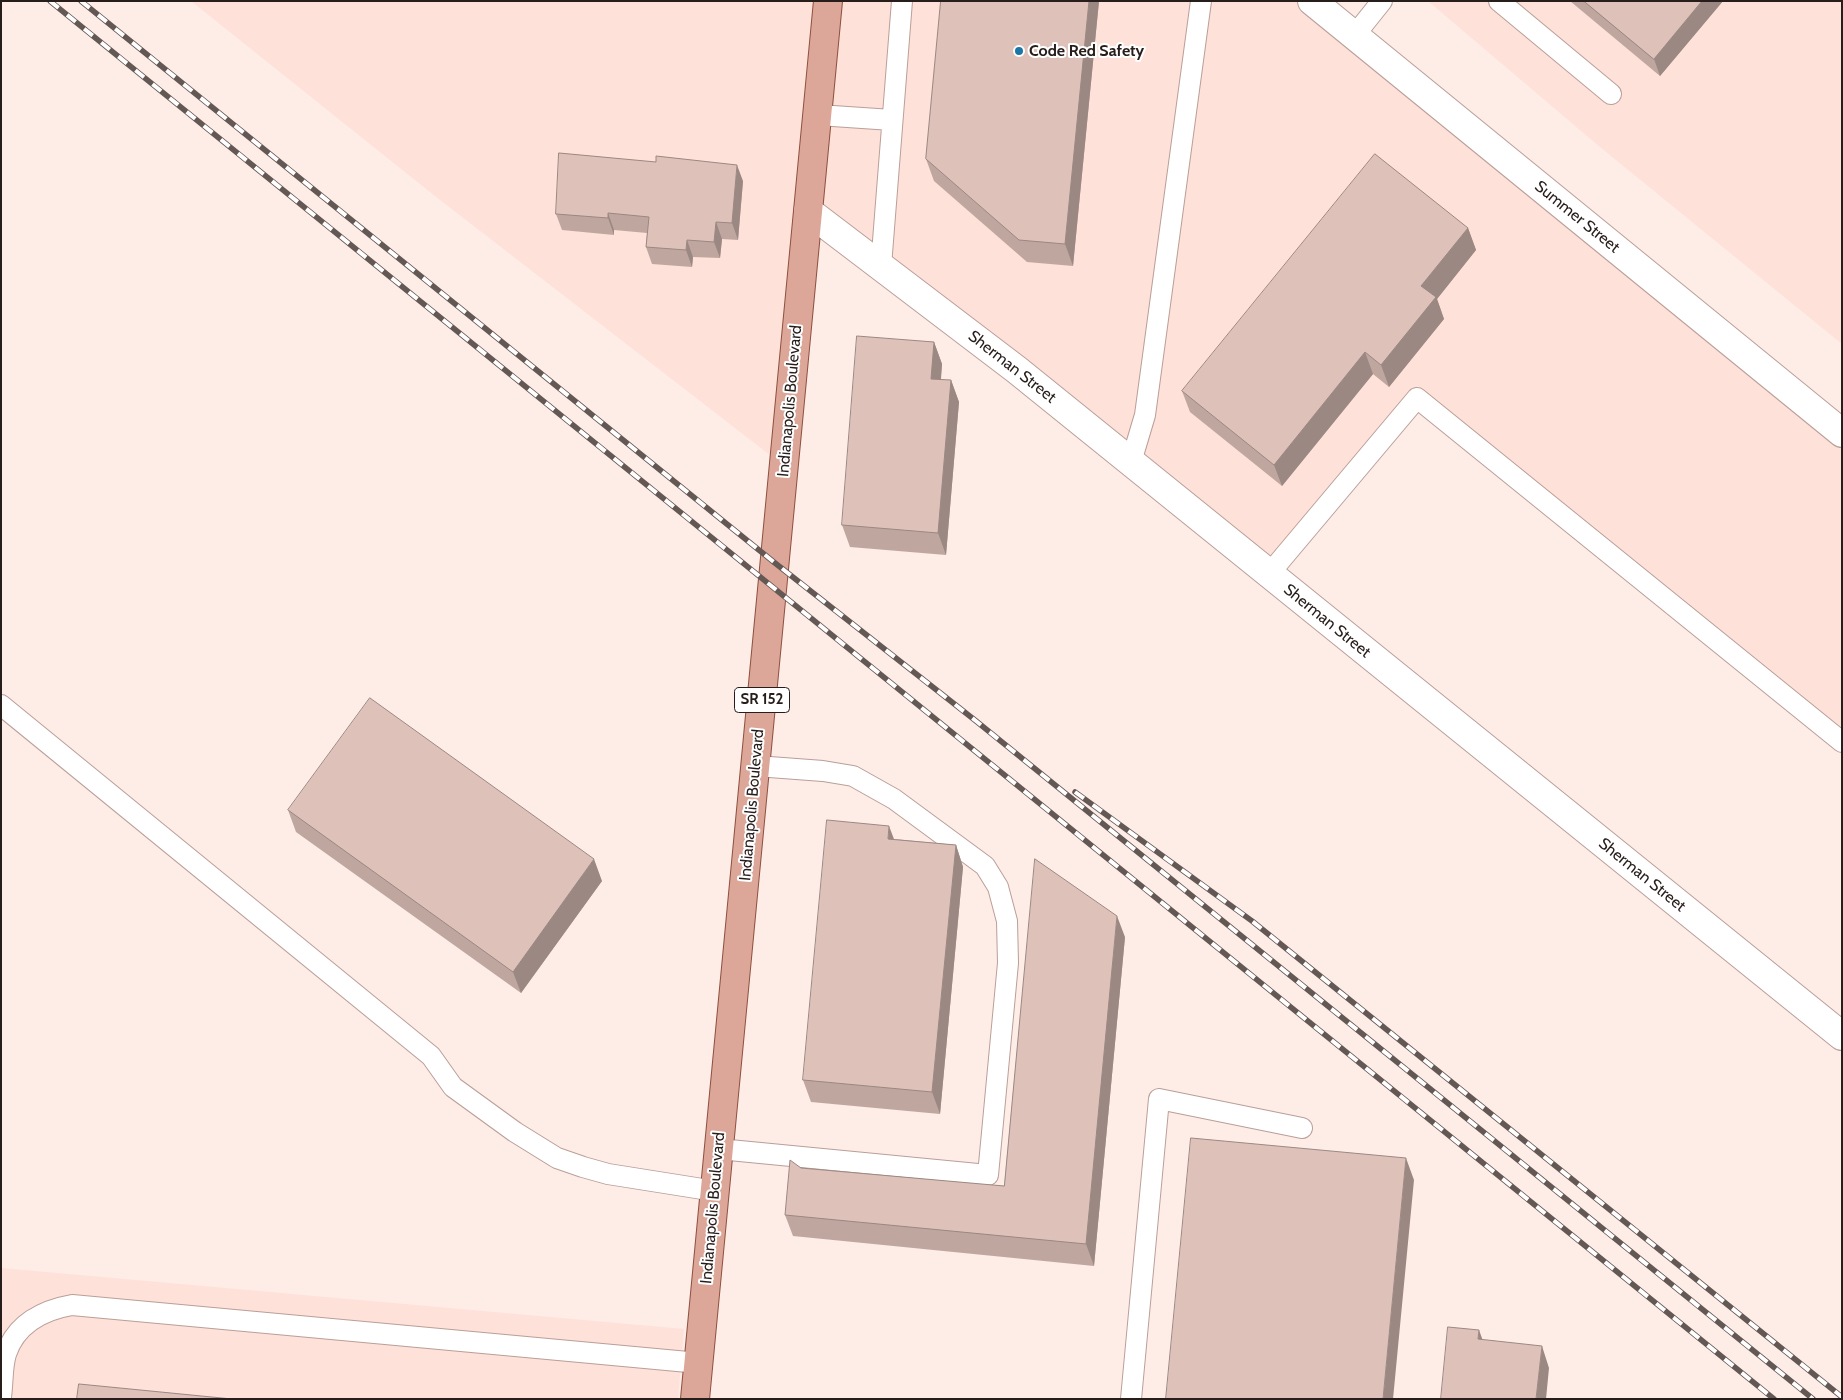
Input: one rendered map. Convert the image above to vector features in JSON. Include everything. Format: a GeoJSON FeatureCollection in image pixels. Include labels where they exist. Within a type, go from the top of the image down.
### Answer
{"type":"FeatureCollection","features":[{"type":"Feature","properties":{"kind":"main road","name":"Indianapolis Boulevard"},"geometry":{"type":"LineString","coordinates":[[695,1399],[828,1]]}},
{"type":"Feature","properties":{"kind":"street","name":"Summer Street"},"geometry":{"type":"LineString","coordinates":[[1312,1],[1842,434]]}},
{"type":"Feature","properties":{"kind":"street","name":"Sherman Street"},"geometry":{"type":"LineString","coordinates":[[808,211],[1017,370],[1842,1036]]}},
{"type":"Feature","properties":{"kind":"lane"},"geometry":{"type":"LineString","coordinates":[[881,266],[902,1]]}},
{"type":"Feature","properties":{"kind":"lane"},"geometry":{"type":"LineString","coordinates":[[1130,462],[1145,415],[1202,1]]}},
{"type":"Feature","properties":{"kind":"lane"},"geometry":{"type":"LineString","coordinates":[[1354,36],[1382,1]]}},
{"type":"Feature","properties":{"kind":"lane"},"geometry":{"type":"LineString","coordinates":[[1499,1],[1611,94]]}},
{"type":"Feature","properties":{"kind":"lane"},"geometry":{"type":"LineString","coordinates":[[818,115],[892,120]]}},
{"type":"Feature","properties":{"kind":"lane"},"geometry":{"type":"LineString","coordinates":[[1269,574],[1417,398],[1842,742]]}},
{"type":"Feature","properties":{"kind":"lane"},"geometry":{"type":"LineString","coordinates":[[1,705],[431,1056],[453,1087],[515,1132],[557,1158],[583,1167],[608,1174],[715,1191]]}},
{"type":"Feature","properties":{"kind":"lane"},"geometry":{"type":"LineString","coordinates":[[719,1149],[988,1175],[1008,963],[1007,921],[998,887],[985,866],[894,799],[853,776],[823,771],[756,766]]}},
{"type":"Feature","properties":{"kind":"lane"},"geometry":{"type":"LineString","coordinates":[[1132,1399],[1159,1099],[1302,1128]]}},
{"type":"Feature","properties":{"kind":"lane"},"geometry":{"type":"LineString","coordinates":[[1,1397],[8,1335],[35,1317],[55,1308],[72,1305],[699,1363]]}},
{"type":"Feature","properties":{"kind":"shaded area"},"geometry":{"type":"Polygon","coordinates":[[[191,1],[821,1],[779,462],[435,196],[191,1]]]}},
{"type":"Feature","properties":{"kind":"shaded area"},"geometry":{"type":"Polygon","coordinates":[[[836,1],[1296,1],[1842,444],[1842,733],[1418,386],[1269,561],[816,206],[836,1]]]}},
{"type":"Feature","properties":{"kind":"shaded area"},"geometry":{"type":"Polygon","coordinates":[[[1428,1],[1842,1],[1842,344],[1600,147],[1428,1]]]}},
{"type":"Feature","properties":{"kind":"shaded area"},"geometry":{"type":"Polygon","coordinates":[[[1,1268],[684,1329],[678,1399],[1,1399],[1,1268]]]}},
{"type":"Feature","properties":{"kind":"building"},"geometry":{"type":"Polygon","coordinates":[[[941,1],[1089,1],[1065,244],[1019,240],[926,159],[941,1]]]}},
{"type":"Feature","properties":{"kind":"building"},"geometry":{"type":"Polygon","coordinates":[[[1584,1],[1702,1],[1654,59],[1584,1]]]}},
{"type":"Feature","properties":{"kind":"building"},"geometry":{"type":"Polygon","coordinates":[[[559,153],[656,162],[656,156],[737,165],[732,223],[716,222],[714,242],[687,240],[686,250],[646,247],[649,217],[608,213],[608,218],[556,214],[559,153]]]}},
{"type":"Feature","properties":{"kind":"building"},"geometry":{"type":"Polygon","coordinates":[[[1375,154],[1468,228],[1421,286],[1436,297],[1381,365],[1365,352],[1274,465],[1182,391],[1375,154]]]}},
{"type":"Feature","properties":{"kind":"building"},"geometry":{"type":"Polygon","coordinates":[[[857,336],[934,342],[931,379],[951,380],[938,533],[842,525],[857,336]]]}},
{"type":"Feature","properties":{"kind":"building"},"geometry":{"type":"Polygon","coordinates":[[[370,698],[594,859],[513,972],[288,810],[370,698]]]}},
{"type":"Feature","properties":{"kind":"building"},"geometry":{"type":"Polygon","coordinates":[[[827,820],[889,826],[888,839],[956,845],[932,1092],[803,1080],[827,820]]]}},
{"type":"Feature","properties":{"kind":"building"},"geometry":{"type":"Polygon","coordinates":[[[1035,859],[1117,916],[1086,1244],[785,1215],[790,1160],[801,1168],[1004,1186],[1035,859]]]}},
{"type":"Feature","properties":{"kind":"building"},"geometry":{"type":"Polygon","coordinates":[[[1191,1138],[1406,1158],[1383,1399],[1166,1399],[1191,1138]]]}},
{"type":"Feature","properties":{"kind":"building"},"geometry":{"type":"Polygon","coordinates":[[[1448,1327],[1479,1330],[1478,1339],[1542,1346],[1536,1399],[1441,1399],[1448,1327]]]}},
{"type":"Feature","properties":{"kind":"building"},"geometry":{"type":"Polygon","coordinates":[[[79,1384],[232,1399],[77,1399],[79,1384]]]}},
{"type":"Feature","properties":{"kind":"railway"},"geometry":{"type":"LineString","coordinates":[[50,1],[1774,1399]]}},
{"type":"Feature","properties":{"kind":"railway"},"geometry":{"type":"LineString","coordinates":[[81,1],[775,563],[976,721],[1813,1399]]}},
{"type":"Feature","properties":{"kind":"railway"},"geometry":{"type":"LineString","coordinates":[[1075,792],[1252,921],[1842,1397]]}},
{"type":"Feature","properties":{"kind":"place","name":"Code Red Safety"},"geometry":{"type":"Point","coordinates":[1019,51]}}]}
